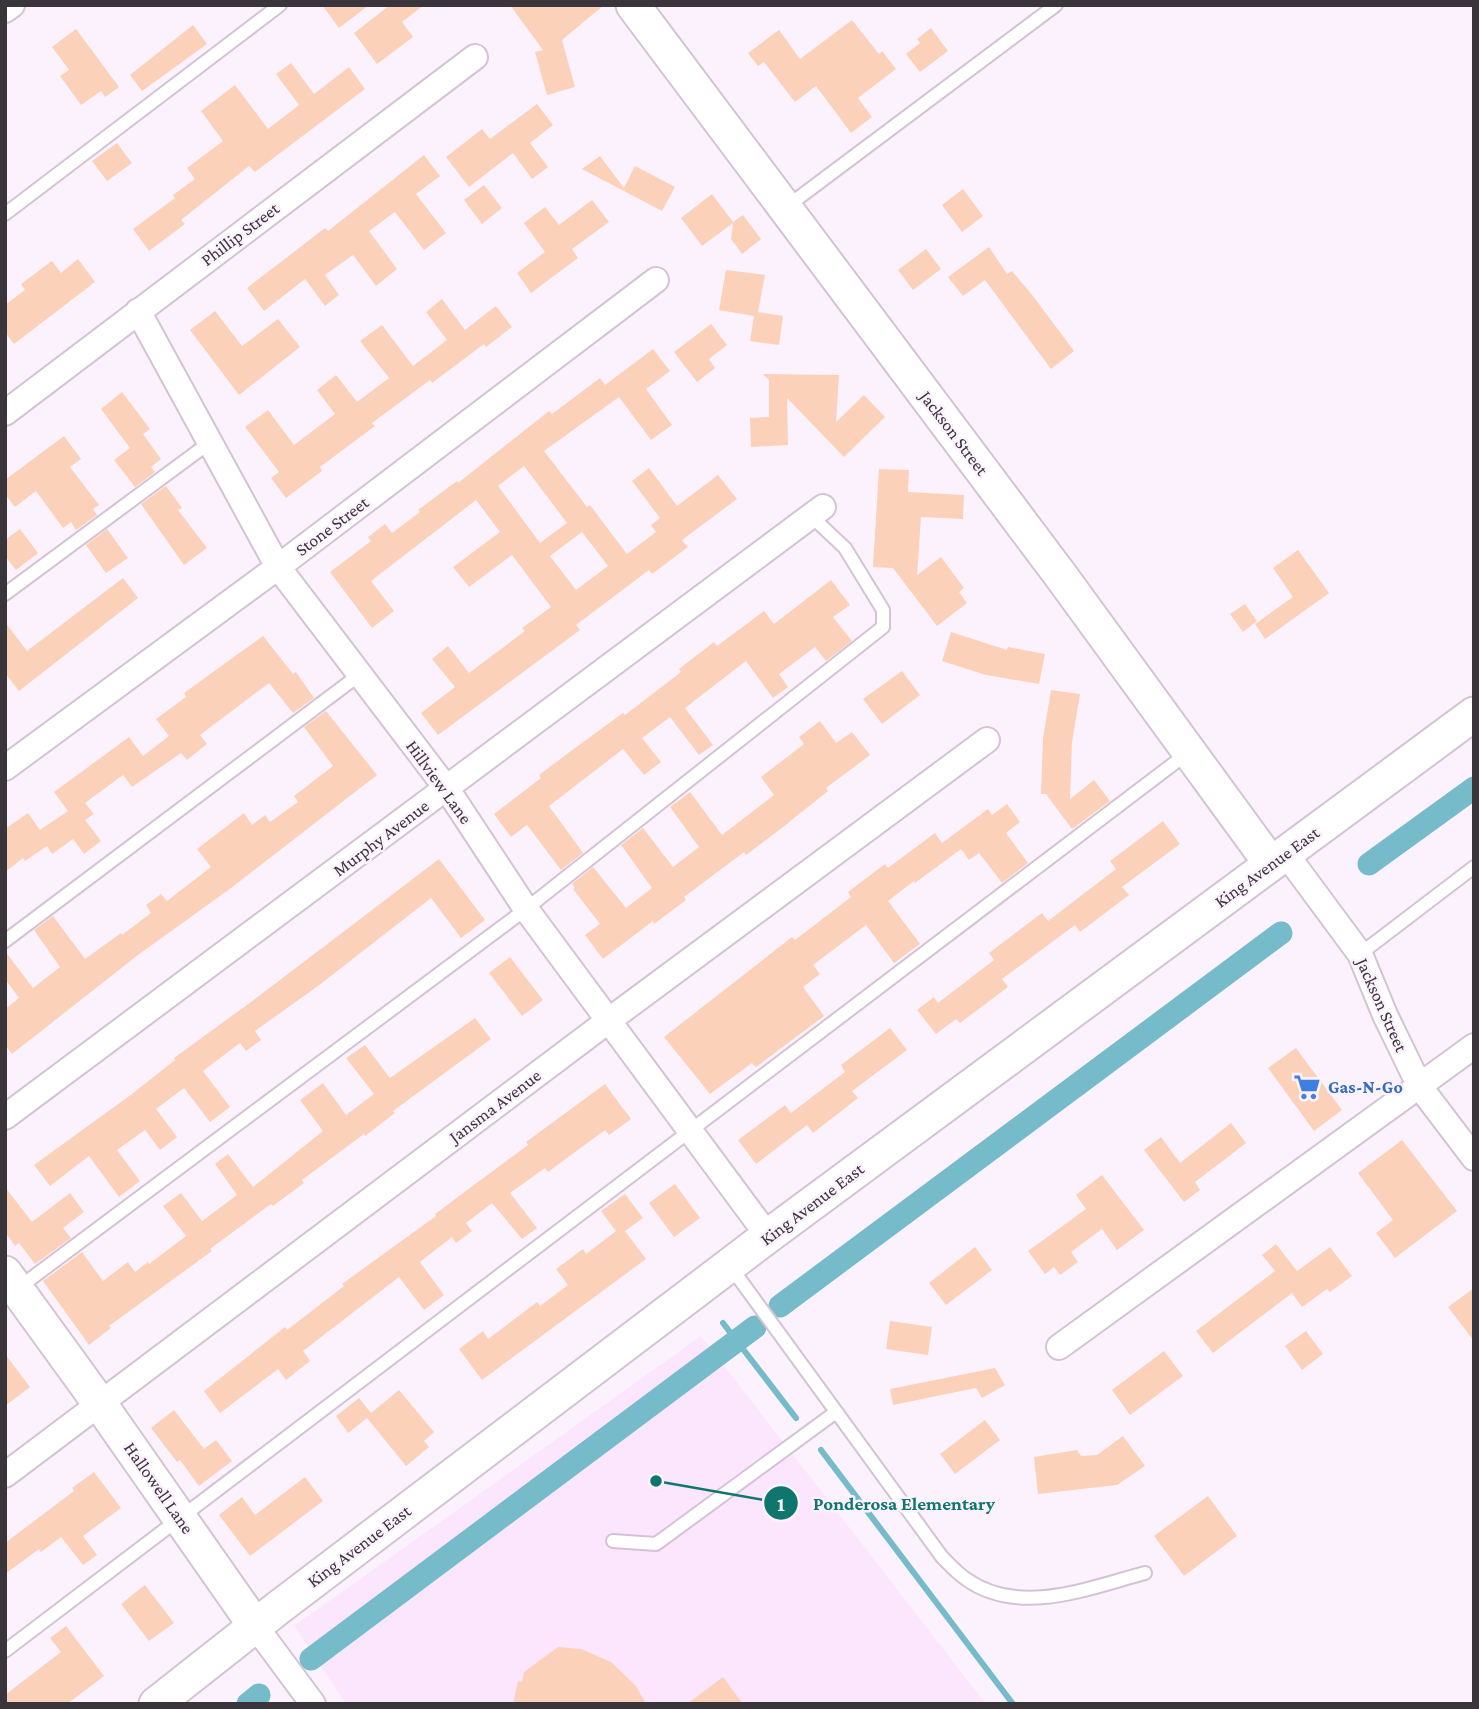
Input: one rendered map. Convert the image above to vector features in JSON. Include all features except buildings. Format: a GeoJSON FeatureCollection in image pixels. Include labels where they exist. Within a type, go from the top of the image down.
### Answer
{"type":"FeatureCollection","features":[{"type":"Feature","properties":{"kind":"main road","name":"Jackson Street"},"geometry":{"type":"LineString","coordinates":[[633,5],[1044,553],[1189,752],[1279,859]]}},
{"type":"Feature","properties":{"kind":"main road","name":"King Avenue East"},"geometry":{"type":"LineString","coordinates":[[156,1704],[278,1608],[768,1236],[1474,714]]}},
{"type":"Feature","properties":{"kind":"main road","name":"Hallowell Lane"},"geometry":{"type":"LineString","coordinates":[[9,1287],[100,1404],[256,1627]]}},
{"type":"Feature","properties":{"kind":"street"},"geometry":{"type":"LineString","coordinates":[[5,10],[12,5]]}},
{"type":"Feature","properties":{"kind":"street","name":"Phillip Street"},"geometry":{"type":"LineString","coordinates":[[5,413],[475,57]]}},
{"type":"Feature","properties":{"kind":"street","name":"Stone Street"},"geometry":{"type":"LineString","coordinates":[[5,768],[278,568],[656,280]]}},
{"type":"Feature","properties":{"kind":"street","name":"Hillview Lane"},"geometry":{"type":"LineString","coordinates":[[138,311],[278,568],[447,789],[526,909],[768,1236]]}},
{"type":"Feature","properties":{"kind":"street","name":"Murphy Avenue"},"geometry":{"type":"LineString","coordinates":[[5,1117],[817,511]]}},
{"type":"Feature","properties":{"kind":"street","name":"Jansma Avenue"},"geometry":{"type":"LineString","coordinates":[[5,1475],[608,1021],[987,740]]}},
{"type":"Feature","properties":{"kind":"street","name":"Jackson Street"},"geometry":{"type":"LineString","coordinates":[[1279,859],[1360,954],[1385,1015],[1420,1087],[1474,1158]]}},
{"type":"Feature","properties":{"kind":"street"},"geometry":{"type":"LineString","coordinates":[[1059,1347],[1474,1046]]}},
{"type":"Feature","properties":{"kind":"street","name":"Hallowell Lane"},"geometry":{"type":"LineString","coordinates":[[256,1627],[313,1704]]}},
{"type":"Feature","properties":{"kind":"lane"},"geometry":{"type":"LineString","coordinates":[[5,214],[280,5]]}},
{"type":"Feature","properties":{"kind":"lane"},"geometry":{"type":"LineString","coordinates":[[785,208],[1056,5]]}},
{"type":"Feature","properties":{"kind":"lane"},"geometry":{"type":"LineString","coordinates":[[5,594],[209,443]]}},
{"type":"Feature","properties":{"kind":"lane"},"geometry":{"type":"LineString","coordinates":[[9,1287],[526,909],[883,627],[883,610],[845,548],[817,511]]}},
{"type":"Feature","properties":{"kind":"lane"},"geometry":{"type":"LineString","coordinates":[[5,941],[359,675]]}},
{"type":"Feature","properties":{"kind":"lane"},"geometry":{"type":"LineString","coordinates":[[5,1651],[1189,752]]}},
{"type":"Feature","properties":{"kind":"lane"},"geometry":{"type":"LineString","coordinates":[[1360,954],[1474,867]]}},
{"type":"Feature","properties":{"kind":"lane"},"geometry":{"type":"LineString","coordinates":[[730,1266],[942,1557],[966,1580],[993,1593],[1021,1598],[1058,1596],[1145,1573]]}},
{"type":"Feature","properties":{"kind":"lane"},"geometry":{"type":"LineString","coordinates":[[613,1541],[656,1544],[836,1412]]}},
{"type":"Feature","properties":{"kind":"shaded area"},"geometry":{"type":"Polygon","coordinates":[[[701,1336],[986,1704],[346,1704],[294,1626],[701,1336]]]}},
{"type":"Feature","properties":{"kind":"waterway"},"geometry":{"type":"LineString","coordinates":[[1369,864],[1474,788]]}},
{"type":"Feature","properties":{"kind":"waterway"},"geometry":{"type":"LineString","coordinates":[[780,1306],[1281,933]]}},
{"type":"Feature","properties":{"kind":"waterway"},"geometry":{"type":"LineString","coordinates":[[723,1323],[796,1418]]}},
{"type":"Feature","properties":{"kind":"waterway"},"geometry":{"type":"LineString","coordinates":[[311,1659],[755,1327]]}},
{"type":"Feature","properties":{"kind":"waterway"},"geometry":{"type":"LineString","coordinates":[[821,1450],[1013,1704]]}},
{"type":"Feature","properties":{"kind":"waterway"},"geometry":{"type":"LineString","coordinates":[[248,1704],[259,1695]]}},
{"type":"Feature","properties":{"kind":"place","name":"Gas-N-Go"},"geometry":{"type":"Point","coordinates":[1307,1087]}},
{"type":"Feature","properties":{"kind":"place","name":"Ponderosa Elementary"},"geometry":{"type":"Point","coordinates":[656,1481]}}]}
